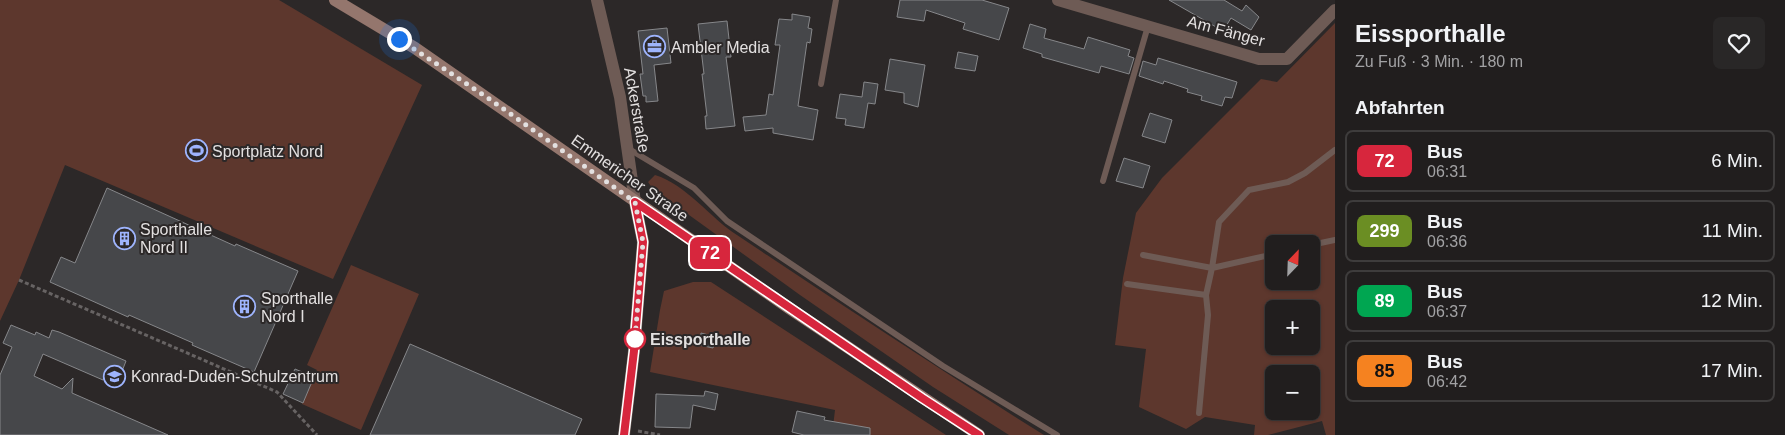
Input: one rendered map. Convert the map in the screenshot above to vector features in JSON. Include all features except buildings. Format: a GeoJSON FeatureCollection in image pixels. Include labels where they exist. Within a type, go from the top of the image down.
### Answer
{"type":"FeatureCollection","features":[{"type":"Feature","properties":{"kind":"main road","name":"Emmericher Straße"},"geometry":{"type":"LineString","coordinates":[[335,0],[415,48],[635,202],[979,435]]}},
{"type":"Feature","properties":{"kind":"street","name":"Ackerstraße"},"geometry":{"type":"LineString","coordinates":[[598,0],[620,97],[635,202],[643,242],[625,432]]}},
{"type":"Feature","properties":{"kind":"street","name":"Am Fänger"},"geometry":{"type":"LineString","coordinates":[[1058,0],[1098,5],[1148,26],[1259,59],[1287,59],[1335,10]]}},
{"type":"Feature","properties":{"kind":"lane"},"geometry":{"type":"LineString","coordinates":[[820,84],[836,0]]}},
{"type":"Feature","properties":{"kind":"lane"},"geometry":{"type":"LineString","coordinates":[[1102,181],[1148,26]]}},
{"type":"Feature","properties":{"kind":"lane"},"geometry":{"type":"LineString","coordinates":[[628,148],[694,188],[727,222],[943,366],[1057,435]]}},
{"type":"Feature","properties":{"kind":"lane"},"geometry":{"type":"LineString","coordinates":[[1199,413],[1208,315],[1206,295],[1219,222],[1248,190],[1288,182],[1305,173],[1335,150]]}},
{"type":"Feature","properties":{"kind":"lane"},"geometry":{"type":"LineString","coordinates":[[1320,243],[1335,240]]}},
{"type":"Feature","properties":{"kind":"lane"},"geometry":{"type":"LineString","coordinates":[[1143,255],[1212,268],[1265,256]]}},
{"type":"Feature","properties":{"kind":"lane"},"geometry":{"type":"LineString","coordinates":[[1127,284],[1206,295]]}},
{"type":"Feature","properties":{"kind":"path"},"geometry":{"type":"LineString","coordinates":[[19,280],[277,392],[317,435]]}},
{"type":"Feature","properties":{"kind":"path"},"geometry":{"type":"LineString","coordinates":[[625,432],[660,435]]}},
{"type":"Feature","properties":{"kind":"shaded area","name":"Sportplatz Nord"},"geometry":{"type":"Polygon","coordinates":[[[0,0],[279,0],[422,85],[333,279],[65,165],[19,280],[0,321],[0,0]]]}},
{"type":"Feature","properties":{"kind":"shaded area"},"geometry":{"type":"Polygon","coordinates":[[[1335,23],[1335,435],[1326,435],[1322,421],[1268,435],[1254,435],[1255,425],[1205,417],[1186,429],[1139,407],[1146,349],[1115,345],[1123,278],[1136,213],[1162,178],[1261,79],[1277,82],[1335,23]]]}},
{"type":"Feature","properties":{"kind":"shaded area"},"geometry":{"type":"Polygon","coordinates":[[[655,175],[667,180],[688,194],[737,235],[1044,435],[1009,435],[933,387],[800,295],[653,189],[648,182],[655,175]]]}},
{"type":"Feature","properties":{"kind":"shaded area"},"geometry":{"type":"Polygon","coordinates":[[[351,265],[419,294],[361,430],[302,404],[317,370],[307,365],[351,265]]]}},
{"type":"Feature","properties":{"kind":"shaded area"},"geometry":{"type":"Polygon","coordinates":[[[693,282],[711,282],[946,435],[832,435],[835,410],[650,372],[664,291],[693,282]]]}},
{"type":"Feature","properties":{"kind":"bus line","name":"72"},"geometry":{"type":"LineString","coordinates":[[624,435],[634,351],[643,242],[635,202],[979,435]]}},
{"type":"Feature","properties":{"kind":"place","name":"Ambler Media"},"geometry":{"type":"Point","coordinates":[655,47]}},
{"type":"Feature","properties":{"kind":"place","name":"Sportplatz Nord"},"geometry":{"type":"Point","coordinates":[196,151]}},
{"type":"Feature","properties":{"kind":"place","name":"Sporthalle Nord II"},"geometry":{"type":"Point","coordinates":[124,238]}},
{"type":"Feature","properties":{"kind":"place","name":"Sporthalle Nord I"},"geometry":{"type":"Point","coordinates":[245,307]}},
{"type":"Feature","properties":{"kind":"place","name":"Eissporthalle"},"geometry":{"type":"Point","coordinates":[635,339]}},
{"type":"Feature","properties":{"kind":"place","name":"Konrad-Duden-Schulzentrum"},"geometry":{"type":"Point","coordinates":[115,376]}},
{"type":"Feature","properties":{"kind":"route"},"geometry":{"type":"LineString","coordinates":[[399,39],[488,98],[635,202],[643,242],[635,339]]}}]}
